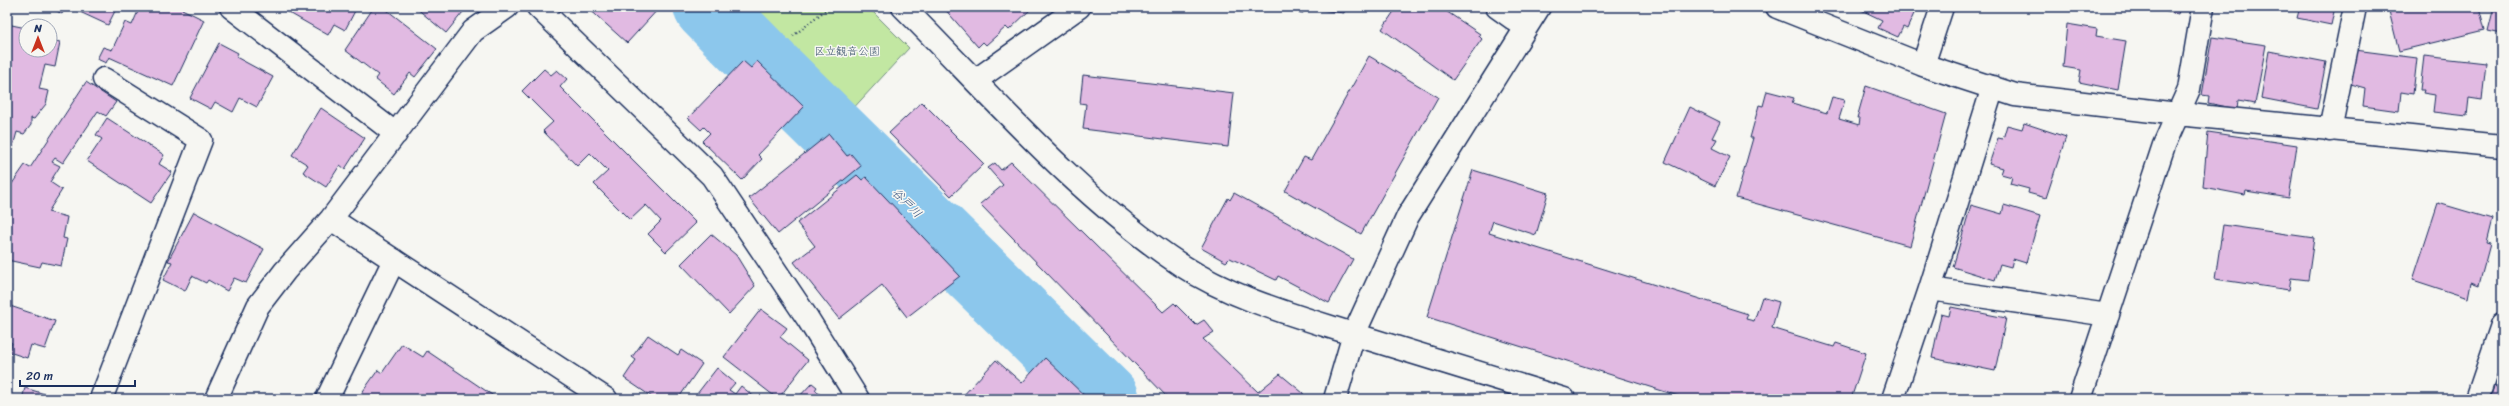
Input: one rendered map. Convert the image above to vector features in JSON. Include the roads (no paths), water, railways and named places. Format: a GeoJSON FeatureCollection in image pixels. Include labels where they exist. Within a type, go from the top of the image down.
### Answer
{"type":"FeatureCollection","features":[{"type":"Feature","properties":{"kind":"street"},"geometry":{"type":"LineString","coordinates":[[231,7],[396,134]]}},
{"type":"Feature","properties":{"kind":"street"},"geometry":{"type":"LineString","coordinates":[[216,399],[258,306],[285,271],[331,219],[473,31],[507,7]]}},
{"type":"Feature","properties":{"kind":"street"},"geometry":{"type":"LineString","coordinates":[[538,7],[712,176],[808,319],[858,399]]}},
{"type":"Feature","properties":{"kind":"street"},"geometry":{"type":"LineString","coordinates":[[903,7],[1083,187],[1132,230],[1182,266],[1233,292],[1354,334],[1564,399]]}},
{"type":"Feature","properties":{"kind":"street"},"geometry":{"type":"LineString","coordinates":[[976,80],[1079,7]]}},
{"type":"Feature","properties":{"kind":"street"},"geometry":{"type":"LineString","coordinates":[[1497,7],[1525,27]]}},
{"type":"Feature","properties":{"kind":"street"},"geometry":{"type":"LineString","coordinates":[[1335,399],[1354,334],[1408,216],[1525,27],[1539,7]]}},
{"type":"Feature","properties":{"kind":"street"},"geometry":{"type":"LineString","coordinates":[[1778,7],[1923,64],[2015,95],[2330,130],[2502,146]]}},
{"type":"Feature","properties":{"kind":"street"},"geometry":{"type":"LineString","coordinates":[[1923,64],[1942,7]]}},
{"type":"Feature","properties":{"kind":"street"},"geometry":{"type":"LineString","coordinates":[[2080,399],[2164,145],[2189,89],[2203,7]]}},
{"type":"Feature","properties":{"kind":"street"},"geometry":{"type":"LineString","coordinates":[[2330,130],[2354,7]]}},
{"type":"Feature","properties":{"kind":"street"},"geometry":{"type":"LineString","coordinates":[[101,399],[202,140],[104,79]]}},
{"type":"Feature","properties":{"kind":"street"},"geometry":{"type":"LineString","coordinates":[[1893,399],[1930,289],[1993,87]]}},
{"type":"Feature","properties":{"kind":"street"},"geometry":{"type":"LineString","coordinates":[[331,219],[606,399]]}},
{"type":"Feature","properties":{"kind":"street"},"geometry":{"type":"LineString","coordinates":[[327,399],[394,260]]}},
{"type":"Feature","properties":{"kind":"street"},"geometry":{"type":"LineString","coordinates":[[1930,289],[2108,315]]}},
{"type":"Feature","properties":{"kind":"street"},"geometry":{"type":"LineString","coordinates":[[2477,399],[2502,325]]}},
{"type":"Feature","properties":{"kind":"waterway","name":"谷戸川"},"geometry":{"type":"LineString","coordinates":[[708,7],[768,68],[1105,399]]}},
{"type":"Feature","properties":{"kind":"park label","name":"区立観音公園"},"geometry":{"type":"Point","coordinates":[847,51]}}]}
